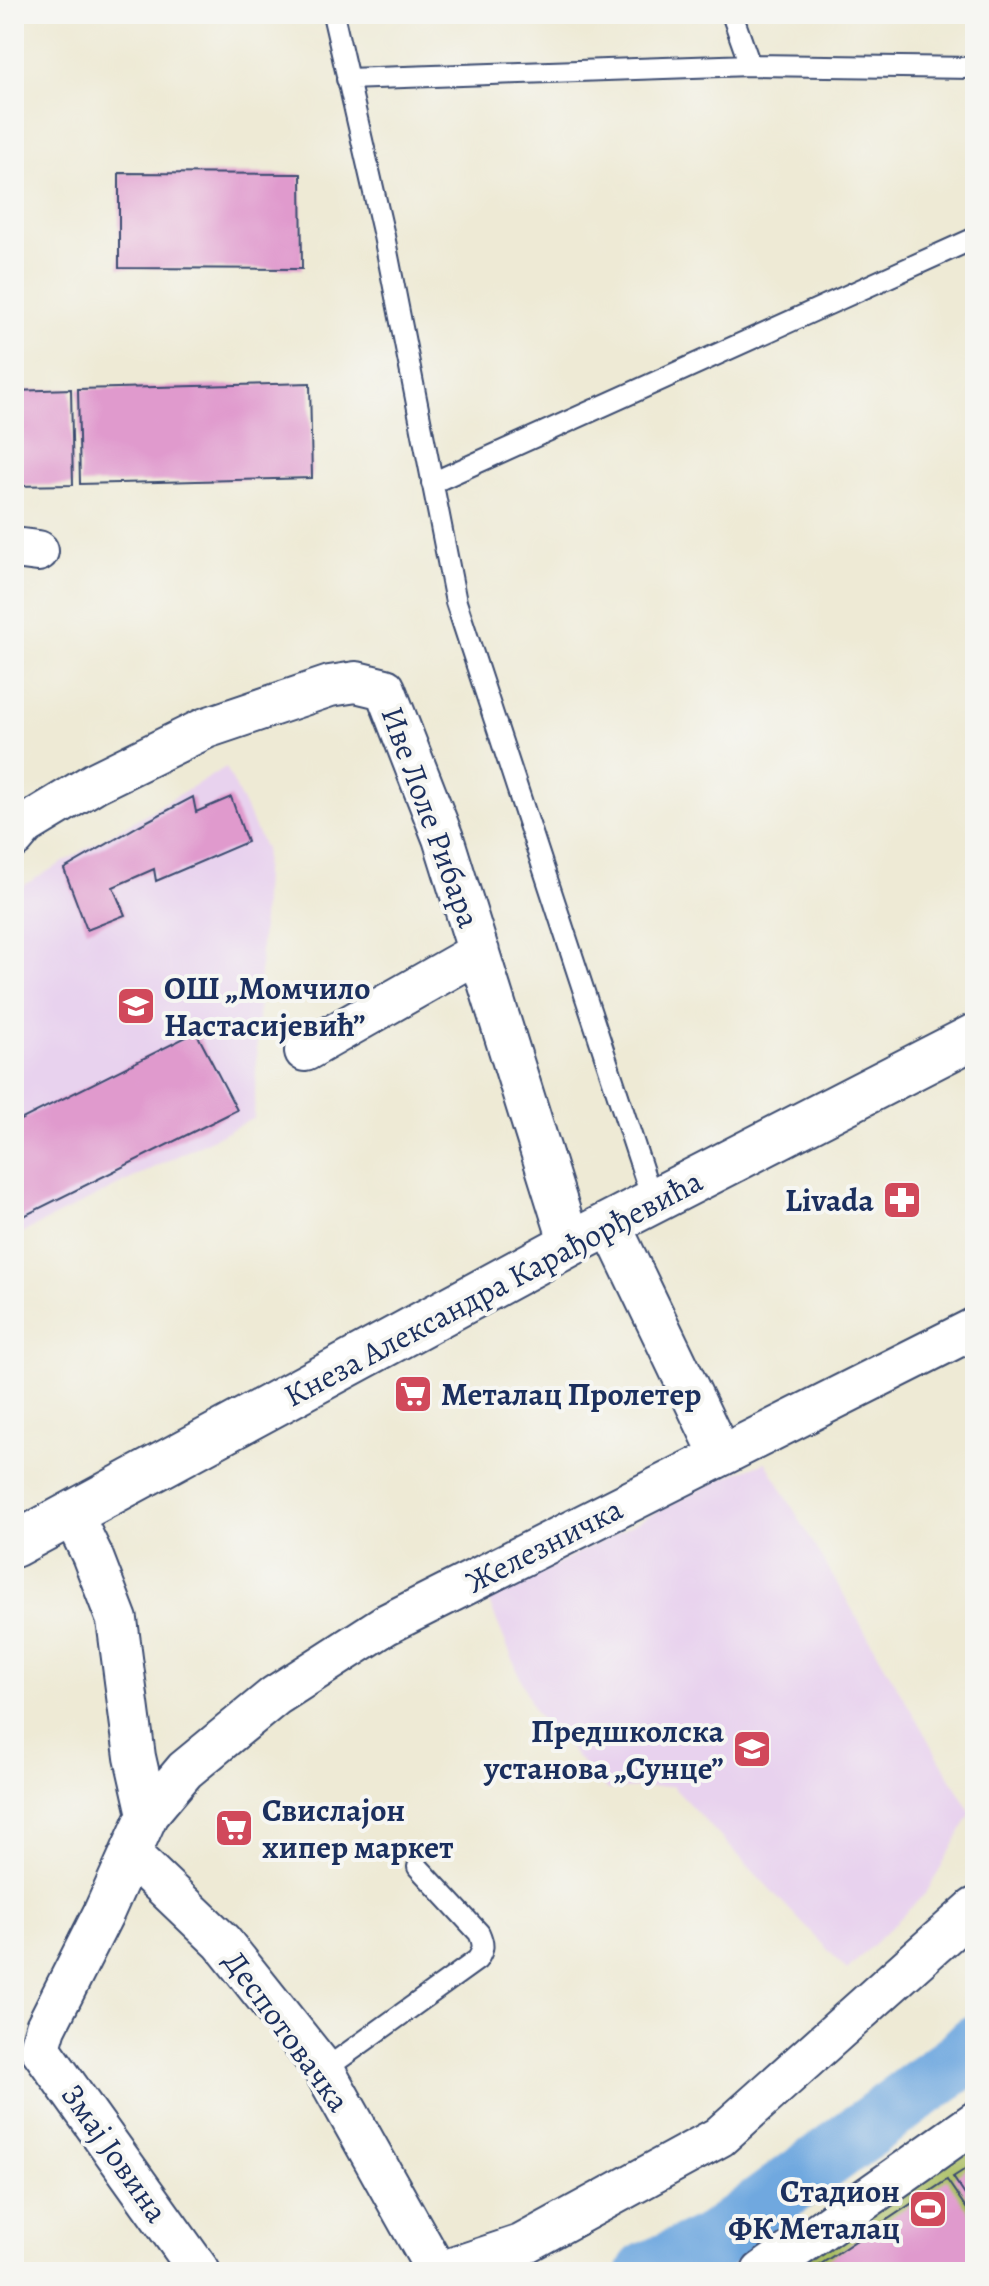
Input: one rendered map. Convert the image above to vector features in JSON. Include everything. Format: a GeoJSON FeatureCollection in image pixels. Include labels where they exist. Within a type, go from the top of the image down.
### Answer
{"type":"FeatureCollection","features":[{"type":"Feature","properties":{"kind":"street","name":"Иве Лоле Рибара"},"geometry":{"type":"LineString","coordinates":[[14,838],[25,825],[96,782],[206,728],[330,686],[356,682],[385,689],[443,838],[570,1244]]}},
{"type":"Feature","properties":{"kind":"street"},"geometry":{"type":"LineString","coordinates":[[305,1051],[479,952]]}},
{"type":"Feature","properties":{"kind":"street","name":"Кнеза Александра Карађорђевића"},"geometry":{"type":"LineString","coordinates":[[14,1545],[570,1244],[975,1036]]}},
{"type":"Feature","properties":{"kind":"street"},"geometry":{"type":"LineString","coordinates":[[610,1224],[721,1456]]}},
{"type":"Feature","properties":{"kind":"street","name":"Железничка"},"geometry":{"type":"LineString","coordinates":[[148,1814],[185,1770],[275,1696],[385,1625],[975,1328]]}},
{"type":"Feature","properties":{"kind":"street"},"geometry":{"type":"LineString","coordinates":[[72,1514],[117,1620],[135,1757],[148,1814]]}},
{"type":"Feature","properties":{"kind":"street","name":"Змај Јовина"},"geometry":{"type":"LineString","coordinates":[[148,1814],[103,1914],[46,2027],[40,2048],[200,2272]]}},
{"type":"Feature","properties":{"kind":"street","name":"Деспотовачка"},"geometry":{"type":"LineString","coordinates":[[130,1854],[222,1942],[324,2070],[439,2272]]}},
{"type":"Feature","properties":{"kind":"street"},"geometry":{"type":"LineString","coordinates":[[439,2272],[521,2245],[719,2137],[975,1908]]}},
{"type":"Feature","properties":{"kind":"street"},"geometry":{"type":"LineString","coordinates":[[762,2272],[975,2122]]}},
{"type":"Feature","properties":{"kind":"lane"},"geometry":{"type":"LineString","coordinates":[[333,14],[384,236],[456,602],[653,1202]]}},
{"type":"Feature","properties":{"kind":"lane"},"geometry":{"type":"LineString","coordinates":[[732,14],[750,65]]}},
{"type":"Feature","properties":{"kind":"lane"},"geometry":{"type":"LineString","coordinates":[[347,79],[750,65],[975,68]]}},
{"type":"Feature","properties":{"kind":"lane"},"geometry":{"type":"LineString","coordinates":[[432,483],[975,238]]}},
{"type":"Feature","properties":{"kind":"lane"},"geometry":{"type":"LineString","coordinates":[[324,2070],[477,1960],[481,1954],[483,1947],[479,1933],[418,1867]]}},
{"type":"Feature","properties":{"kind":"shaded area","name":"ОШ „Момчило Настасијевић”"},"geometry":{"type":"Polygon","coordinates":[[[226,767],[265,849],[254,1118],[14,1237],[14,894],[26,884],[226,767]]]}},
{"type":"Feature","properties":{"kind":"shaded area","name":"Предшколска установа „Сунце”"},"geometry":{"type":"Polygon","coordinates":[[[766,1462],[971,1813],[927,1892],[847,1970],[672,1786],[608,1790],[535,1713],[488,1600],[720,1479],[766,1462]]]}},
{"type":"Feature","properties":{"kind":"green space","name":"Стадион ФК Металац"},"geometry":{"type":"Polygon","coordinates":[[[975,2145],[975,2272],[786,2272],[975,2145]]]}},
{"type":"Feature","properties":{"kind":"building"},"geometry":{"type":"Polygon","coordinates":[[[119,173],[301,174],[302,269],[119,268],[119,173]]]}},
{"type":"Feature","properties":{"kind":"building"},"geometry":{"type":"Polygon","coordinates":[[[310,383],[312,478],[80,484],[78,389],[310,383]]]}},
{"type":"Feature","properties":{"kind":"building"},"geometry":{"type":"Polygon","coordinates":[[[71,389],[73,485],[14,486],[14,391],[71,389]]]}},
{"type":"Feature","properties":{"kind":"building"},"geometry":{"type":"Polygon","coordinates":[[[193,797],[196,812],[231,797],[247,842],[156,881],[154,869],[113,887],[125,915],[87,930],[64,869],[193,797]]]}},
{"type":"Feature","properties":{"kind":"building"},"geometry":{"type":"Polygon","coordinates":[[[196,1032],[237,1110],[14,1221],[14,1123],[196,1032]]]}},
{"type":"Feature","properties":{"kind":"building"},"geometry":{"type":"Polygon","coordinates":[[[975,2163],[975,2210],[953,2177],[975,2163]]]}},
{"type":"Feature","properties":{"kind":"building","name":"Стадион ФК Металац"},"geometry":{"type":"Polygon","coordinates":[[[947,2180],[975,2221],[975,2272],[809,2272],[947,2180]]]}},
{"type":"Feature","properties":{"kind":"waterway"},"geometry":{"type":"LineString","coordinates":[[647,2272],[715,2241],[962,2058],[975,2045]]}},
{"type":"Feature","properties":{"kind":"place","name":"ОШ „Момчило Настасијевић”"},"geometry":{"type":"Point","coordinates":[136,1006]}},
{"type":"Feature","properties":{"kind":"place","name":"Livada"},"geometry":{"type":"Point","coordinates":[902,1200]}},
{"type":"Feature","properties":{"kind":"place","name":"Металац Пролетер"},"geometry":{"type":"Point","coordinates":[413,1394]}},
{"type":"Feature","properties":{"kind":"place","name":"Предшколска установа „Сунце”"},"geometry":{"type":"Point","coordinates":[752,1749]}},
{"type":"Feature","properties":{"kind":"place","name":"Свислајон хипер маркет"},"geometry":{"type":"Point","coordinates":[234,1828]}},
{"type":"Feature","properties":{"kind":"place","name":"Стадион ФК Металац"},"geometry":{"type":"Point","coordinates":[928,2209]}}]}
